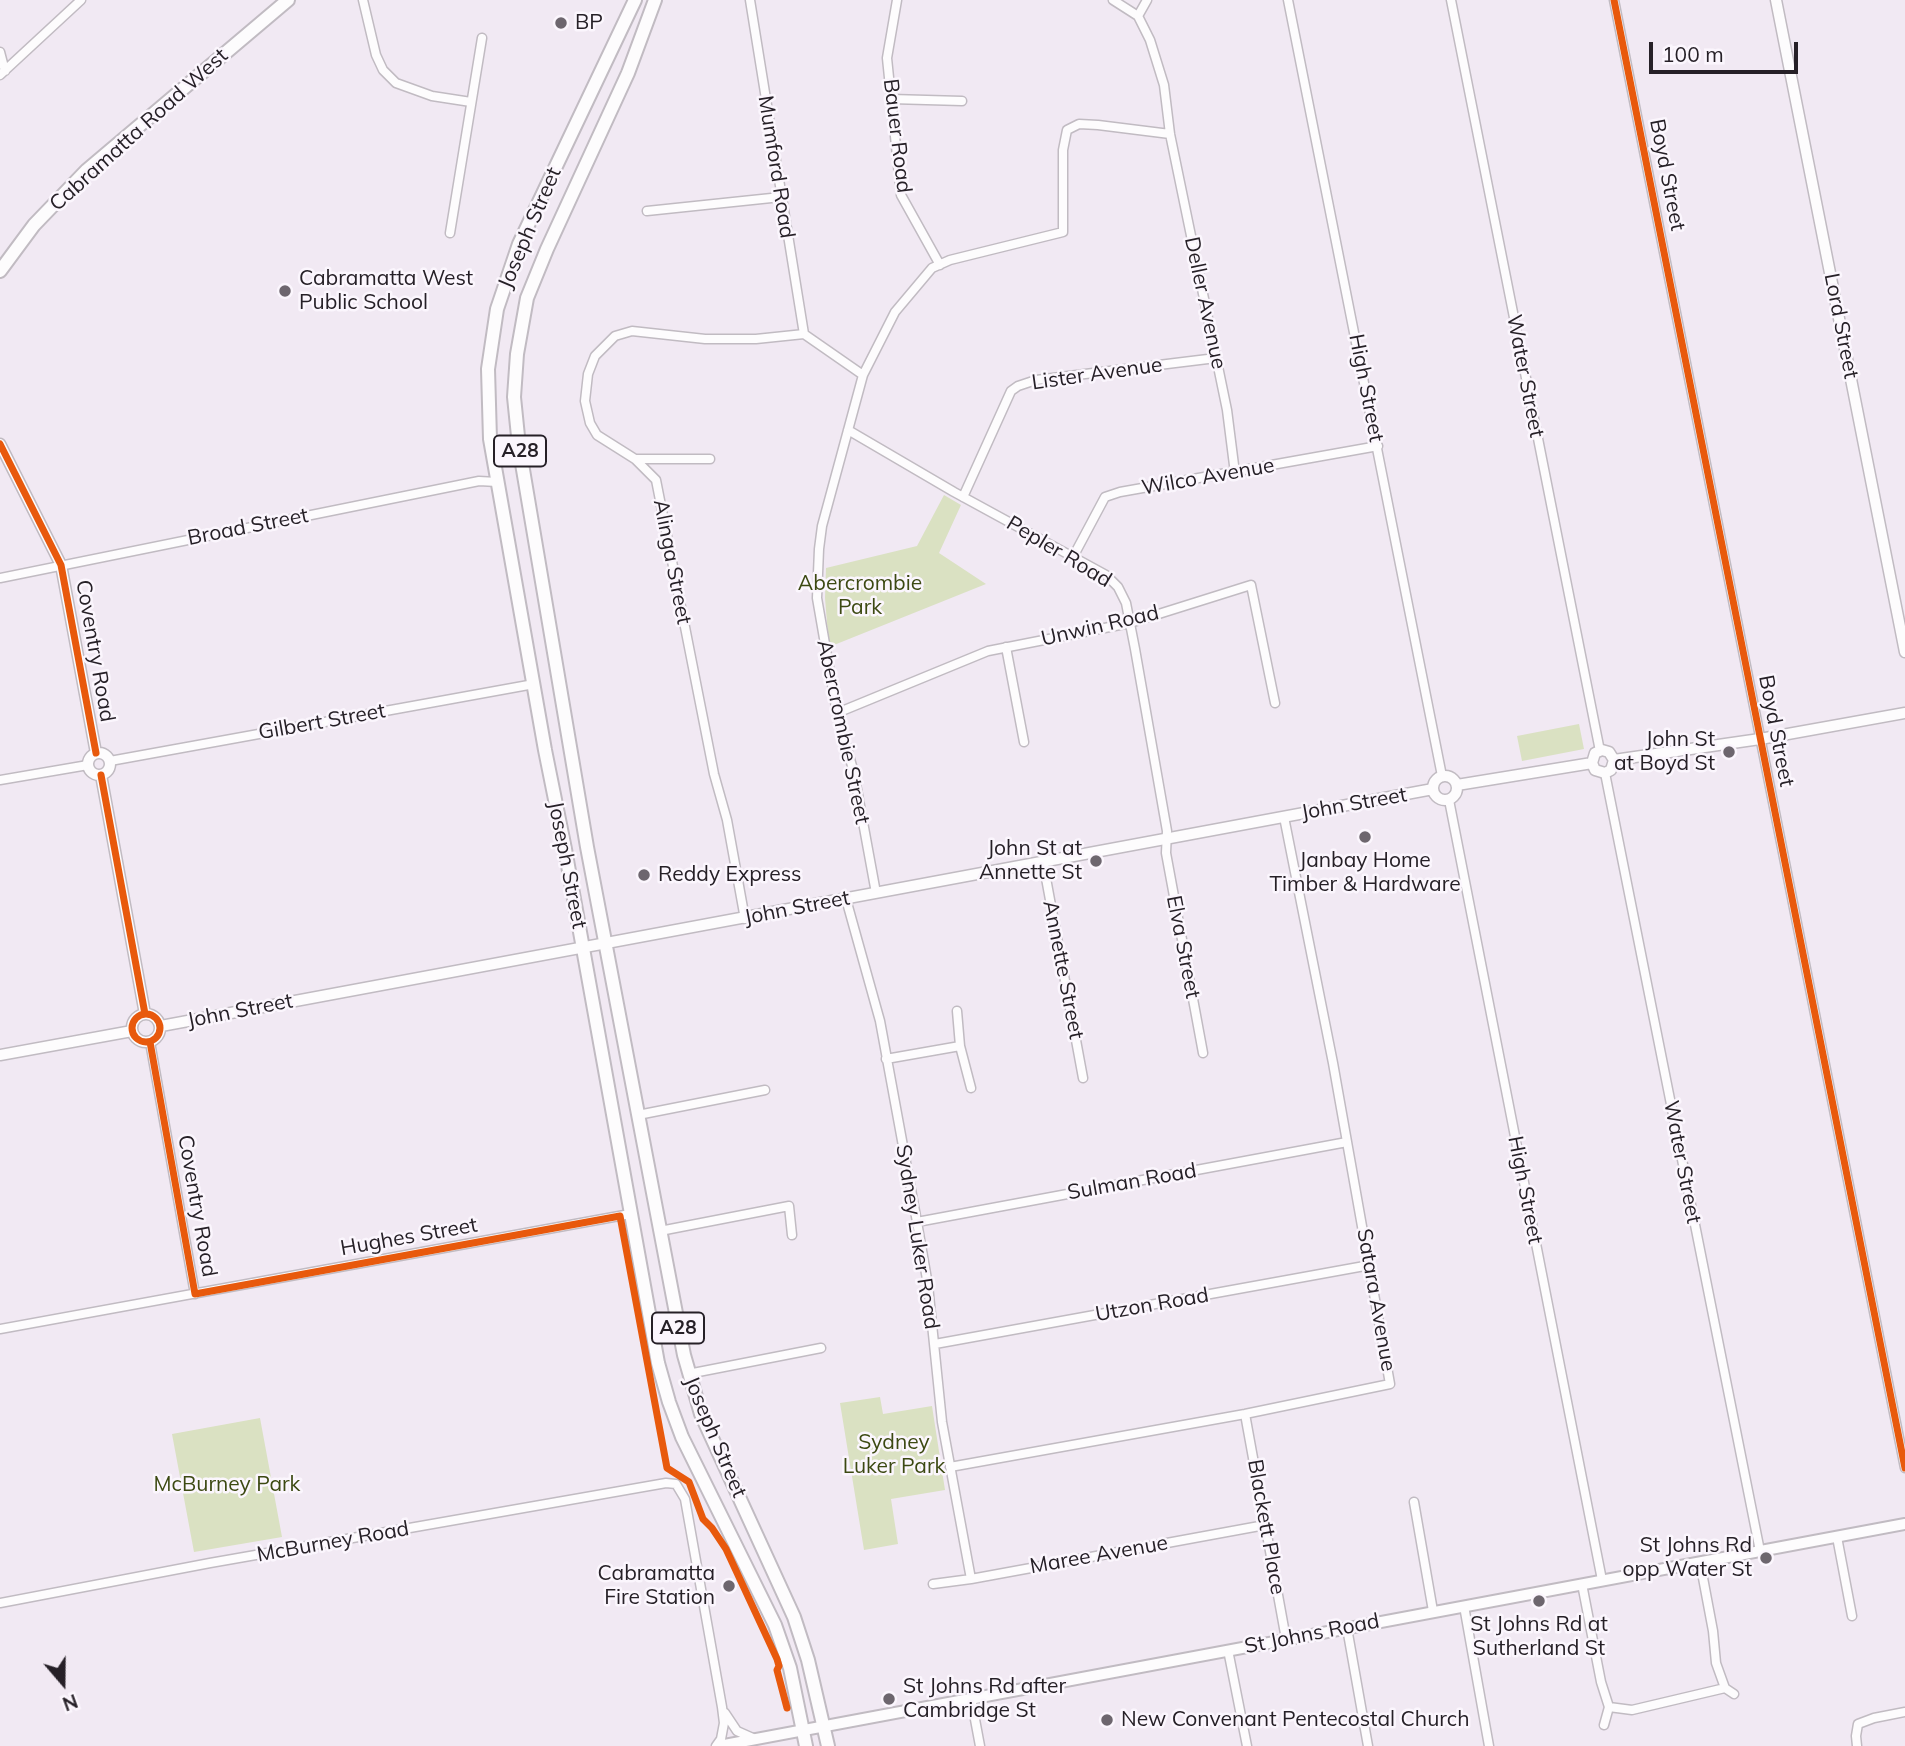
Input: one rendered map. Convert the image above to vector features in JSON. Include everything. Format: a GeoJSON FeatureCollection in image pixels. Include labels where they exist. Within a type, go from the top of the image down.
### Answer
{"type":"FeatureCollection","features":[{"type":"Feature","properties":{"kind":"main road","name":"Cabramatta Road West"},"geometry":{"type":"LineString","coordinates":[[0,271],[34,225],[87,170],[289,0]]}},
{"type":"Feature","properties":{"kind":"main road","name":"Joseph Street"},"geometry":{"type":"LineString","coordinates":[[635,0],[519,244],[497,309],[488,369],[490,439],[658,1363],[668,1402],[696,1467],[760,1589],[775,1625],[790,1668],[803,1730]]}},
{"type":"Feature","properties":{"kind":"main road","name":"Joseph Street"},"geometry":{"type":"LineString","coordinates":[[654,0],[628,73],[527,298],[516,354],[519,446],[587,847],[688,1374],[708,1432],[793,1617],[808,1660],[824,1726]]}},
{"type":"Feature","properties":{"kind":"main road","name":"St Johns Road"},"geometry":{"type":"LineString","coordinates":[[717,1746],[1905,1524]]}},
{"type":"Feature","properties":{"kind":"main road","name":"A28"},"geometry":{"type":"LineString","coordinates":[[824,1726],[828,1746]]}},
{"type":"Feature","properties":{"kind":"main road","name":"A28"},"geometry":{"type":"LineString","coordinates":[[803,1730],[806,1746]]}},
{"type":"Feature","properties":{"kind":"street"},"geometry":{"type":"LineString","coordinates":[[2,73],[81,0]]}},
{"type":"Feature","properties":{"kind":"street"},"geometry":{"type":"LineString","coordinates":[[363,0],[376,55],[383,70],[396,83],[432,96],[471,102]]}},
{"type":"Feature","properties":{"kind":"street","name":"Mumford Road"},"geometry":{"type":"LineString","coordinates":[[750,0],[804,334]]}},
{"type":"Feature","properties":{"kind":"street","name":"Bauer Road"},"geometry":{"type":"LineString","coordinates":[[897,0],[887,58],[901,195],[940,265]]}},
{"type":"Feature","properties":{"kind":"street"},"geometry":{"type":"LineString","coordinates":[[1113,0],[1138,16],[1147,0]]}},
{"type":"Feature","properties":{"kind":"street","name":"High Street"},"geometry":{"type":"LineString","coordinates":[[1288,0],[1442,776]]}},
{"type":"Feature","properties":{"kind":"street","name":"Water Street"},"geometry":{"type":"LineString","coordinates":[[1451,0],[1600,751]]}},
{"type":"Feature","properties":{"kind":"street","name":"Boyd Street"},"geometry":{"type":"LineString","coordinates":[[1614,0],[1905,1468]]}},
{"type":"Feature","properties":{"kind":"street","name":"Lord Street"},"geometry":{"type":"LineString","coordinates":[[1776,0],[1905,652]]}},
{"type":"Feature","properties":{"kind":"street","name":"Deller Avenue"},"geometry":{"type":"LineString","coordinates":[[1138,16],[1150,40],[1164,85],[1170,134],[1227,410],[1235,473]]}},
{"type":"Feature","properties":{"kind":"street"},"geometry":{"type":"LineString","coordinates":[[450,233],[482,38]]}},
{"type":"Feature","properties":{"kind":"street"},"geometry":{"type":"LineString","coordinates":[[0,52],[2,73]]}},
{"type":"Feature","properties":{"kind":"street"},"geometry":{"type":"LineString","coordinates":[[891,99],[962,101]]}},
{"type":"Feature","properties":{"kind":"street","name":"Abercrombie Street"},"geometry":{"type":"LineString","coordinates":[[876,893],[854,773],[837,713],[820,621],[817,572],[822,526],[863,375],[895,312],[932,268],[950,260],[1063,232],[1063,150],[1068,130],[1079,124],[1170,134]]}},
{"type":"Feature","properties":{"kind":"street"},"geometry":{"type":"LineString","coordinates":[[647,211],[781,197]]}},
{"type":"Feature","properties":{"kind":"street","name":"Alinga Street"},"geometry":{"type":"LineString","coordinates":[[745,919],[656,480],[635,459],[597,435],[590,423],[585,401],[588,374],[595,356],[615,336],[632,331],[705,340],[804,334]]}},
{"type":"Feature","properties":{"kind":"street"},"geometry":{"type":"LineString","coordinates":[[804,334],[863,375]]}},
{"type":"Feature","properties":{"kind":"street","name":"Lister Avenue"},"geometry":{"type":"LineString","coordinates":[[964,497],[1012,391],[1018,386],[1036,380],[1216,358]]}},
{"type":"Feature","properties":{"kind":"street","name":"Pepler Road"},"geometry":{"type":"LineString","coordinates":[[848,430],[1106,575],[1118,587],[1126,603],[1130,623],[1167,840]]}},
{"type":"Feature","properties":{"kind":"street","name":"Coventry Road"},"geometry":{"type":"LineString","coordinates":[[0,444],[61,565],[96,753]]}},
{"type":"Feature","properties":{"kind":"street","name":"Wilco Avenue"},"geometry":{"type":"LineString","coordinates":[[1073,557],[1105,497],[1120,492],[1378,446]]}},
{"type":"Feature","properties":{"kind":"street"},"geometry":{"type":"LineString","coordinates":[[635,459],[710,459]]}},
{"type":"Feature","properties":{"kind":"street","name":"Broad Street"},"geometry":{"type":"LineString","coordinates":[[0,578],[453,486],[479,481],[497,482]]}},
{"type":"Feature","properties":{"kind":"street","name":"Unwin Road"},"geometry":{"type":"LineString","coordinates":[[837,713],[967,659],[1006,647],[1130,623],[1251,585],[1275,703]]}},
{"type":"Feature","properties":{"kind":"street"},"geometry":{"type":"LineString","coordinates":[[1006,647],[1024,742]]}},
{"type":"Feature","properties":{"kind":"street","name":"Gilbert Street"},"geometry":{"type":"LineString","coordinates":[[110,761],[534,684]]}},
{"type":"Feature","properties":{"kind":"street"},"geometry":{"type":"LineString","coordinates":[[1614,760],[1760,739],[1905,710]]}},
{"type":"Feature","properties":{"kind":"street"},"geometry":{"type":"LineString","coordinates":[[1600,751],[1609,752],[1614,760],[1611,770],[1605,773],[1598,772],[1592,763],[1593,756],[1600,751]]}},
{"type":"Feature","properties":{"kind":"street"},"geometry":{"type":"LineString","coordinates":[[96,753],[105,755],[110,761],[109,768],[101,775],[94,774],[88,765],[89,758],[96,753]]}},
{"type":"Feature","properties":{"kind":"street"},"geometry":{"type":"LineString","coordinates":[[1457,785],[1592,763]]}},
{"type":"Feature","properties":{"kind":"street"},"geometry":{"type":"LineString","coordinates":[[0,780],[88,765]]}},
{"type":"Feature","properties":{"kind":"street","name":"Water Street"},"geometry":{"type":"LineString","coordinates":[[1605,773],[1760,1551]]}},
{"type":"Feature","properties":{"kind":"street"},"geometry":{"type":"LineString","coordinates":[[101,775],[145,1014]]}},
{"type":"Feature","properties":{"kind":"street"},"geometry":{"type":"LineString","coordinates":[[1442,776],[1453,778],[1457,785],[1456,794],[1449,800],[1439,799],[1433,789],[1434,782],[1442,776]]}},
{"type":"Feature","properties":{"kind":"street","name":"John Street"},"geometry":{"type":"LineString","coordinates":[[161,1026],[1433,789]]}},
{"type":"Feature","properties":{"kind":"street","name":"High Street"},"geometry":{"type":"LineString","coordinates":[[1449,800],[1602,1580]]}},
{"type":"Feature","properties":{"kind":"street","name":"Satara Avenue"},"geometry":{"type":"LineString","coordinates":[[950,1467],[1245,1414],[1390,1384],[1370,1265],[1284,817]]}},
{"type":"Feature","properties":{"kind":"street","name":"Elva Street"},"geometry":{"type":"LineString","coordinates":[[1167,840],[1166,853],[1203,1053]]}},
{"type":"Feature","properties":{"kind":"street","name":"Annette Street"},"geometry":{"type":"LineString","coordinates":[[1043,862],[1083,1078]]}},
{"type":"Feature","properties":{"kind":"street","name":"Sydney Luker Road"},"geometry":{"type":"LineString","coordinates":[[846,899],[869,978],[917,1222],[935,1344],[942,1422],[971,1579]]}},
{"type":"Feature","properties":{"kind":"street"},"geometry":{"type":"LineString","coordinates":[[957,1011],[960,1046],[971,1087]]}},
{"type":"Feature","properties":{"kind":"street"},"geometry":{"type":"LineString","coordinates":[[145,1014],[152,1015],[161,1026],[157,1038],[150,1042],[138,1040],[132,1031],[135,1020],[145,1014]]}},
{"type":"Feature","properties":{"kind":"street"},"geometry":{"type":"LineString","coordinates":[[0,1055],[132,1031]]}},
{"type":"Feature","properties":{"kind":"street","name":"Coventry Road"},"geometry":{"type":"LineString","coordinates":[[150,1042],[195,1294]]}},
{"type":"Feature","properties":{"kind":"street"},"geometry":{"type":"LineString","coordinates":[[886,1059],[960,1046]]}},
{"type":"Feature","properties":{"kind":"street"},"geometry":{"type":"LineString","coordinates":[[638,1115],[765,1090]]}},
{"type":"Feature","properties":{"kind":"street","name":"Sulman Road"},"geometry":{"type":"LineString","coordinates":[[917,1222],[1347,1142]]}},
{"type":"Feature","properties":{"kind":"street"},"geometry":{"type":"LineString","coordinates":[[660,1231],[789,1206],[792,1235]]}},
{"type":"Feature","properties":{"kind":"street","name":"Hughes Street"},"geometry":{"type":"LineString","coordinates":[[0,1329],[630,1214]]}},
{"type":"Feature","properties":{"kind":"street","name":"Utzon Road"},"geometry":{"type":"LineString","coordinates":[[935,1344],[1370,1265]]}},
{"type":"Feature","properties":{"kind":"street"},"geometry":{"type":"LineString","coordinates":[[688,1374],[821,1348]]}},
{"type":"Feature","properties":{"kind":"street","name":"Blackett Place"},"geometry":{"type":"LineString","coordinates":[[1245,1414],[1286,1639]]}},
{"type":"Feature","properties":{"kind":"street","name":"McBurney Road"},"geometry":{"type":"LineString","coordinates":[[0,1603],[210,1563],[666,1483],[676,1484],[685,1499],[723,1707]]}},
{"type":"Feature","properties":{"kind":"street"},"geometry":{"type":"LineString","coordinates":[[1414,1502],[1433,1611]]}},
{"type":"Feature","properties":{"kind":"street","name":"Maree Avenue"},"geometry":{"type":"LineString","coordinates":[[933,1584],[1265,1525]]}},
{"type":"Feature","properties":{"kind":"street"},"geometry":{"type":"LineString","coordinates":[[1837,1536],[1852,1616]]}},
{"type":"Feature","properties":{"kind":"street"},"geometry":{"type":"LineString","coordinates":[[1700,1562],[1716,1663],[1725,1688],[1734,1694]]}},
{"type":"Feature","properties":{"kind":"street"},"geometry":{"type":"LineString","coordinates":[[1582,1584],[1601,1682],[1609,1707],[1604,1725]]}},
{"type":"Feature","properties":{"kind":"street"},"geometry":{"type":"LineString","coordinates":[[1464,1606],[1489,1746]]}},
{"type":"Feature","properties":{"kind":"street"},"geometry":{"type":"LineString","coordinates":[[1347,1628],[1368,1746]]}},
{"type":"Feature","properties":{"kind":"street"},"geometry":{"type":"LineString","coordinates":[[1228,1650],[1247,1746]]}},
{"type":"Feature","properties":{"kind":"street"},"geometry":{"type":"LineString","coordinates":[[1609,1707],[1632,1710],[1725,1688]]}},
{"type":"Feature","properties":{"kind":"street"},"geometry":{"type":"LineString","coordinates":[[971,1698],[980,1746]]}},
{"type":"Feature","properties":{"kind":"street"},"geometry":{"type":"LineString","coordinates":[[723,1707],[737,1731],[755,1739]]}},
{"type":"Feature","properties":{"kind":"street"},"geometry":{"type":"LineString","coordinates":[[717,1746],[724,1723],[723,1707]]}},
{"type":"Feature","properties":{"kind":"street"},"geometry":{"type":"LineString","coordinates":[[1857,1746],[1858,1724],[1874,1717],[1905,1712]]}},
{"type":"Feature","properties":{"kind":"green space","name":"Abercrombie Park"},"geometry":{"type":"Polygon","coordinates":[[[944,495],[961,505],[939,553],[986,584],[829,647],[825,598],[826,568],[917,546],[944,495]]]}},
{"type":"Feature","properties":{"kind":"green space"},"geometry":{"type":"Polygon","coordinates":[[[1579,724],[1584,749],[1522,761],[1517,736],[1579,724]]]}},
{"type":"Feature","properties":{"kind":"green space","name":"Sydney Luker Park"},"geometry":{"type":"Polygon","coordinates":[[[880,1397],[883,1414],[932,1406],[945,1490],[891,1499],[898,1544],[864,1550],[840,1403],[880,1397]]]}},
{"type":"Feature","properties":{"kind":"green space","name":"McBurney Park"},"geometry":{"type":"Polygon","coordinates":[[[260,1418],[282,1537],[194,1552],[172,1434],[260,1418]]]}},
{"type":"Feature","properties":{"kind":"cycle path"},"geometry":{"type":"LineString","coordinates":[[1614,0],[1905,1468]]}},
{"type":"Feature","properties":{"kind":"cycle path"},"geometry":{"type":"LineString","coordinates":[[0,444],[61,565],[96,753]]}},
{"type":"Feature","properties":{"kind":"cycle path"},"geometry":{"type":"LineString","coordinates":[[101,775],[145,1014]]}},
{"type":"Feature","properties":{"kind":"cycle path"},"geometry":{"type":"LineString","coordinates":[[146,1014],[156,1018],[160,1028],[156,1038],[146,1042],[136,1038],[132,1028],[136,1018],[146,1014]]}},
{"type":"Feature","properties":{"kind":"cycle path"},"geometry":{"type":"LineString","coordinates":[[150,1042],[195,1294],[620,1216],[667,1468],[689,1482],[703,1519],[726,1549],[777,1659],[777,1670],[787,1708]]}},
{"type":"Feature","properties":{"kind":"place","name":"BP"},"geometry":{"type":"Point","coordinates":[561,23]}},
{"type":"Feature","properties":{"kind":"place","name":"Cabramatta West Public School"},"geometry":{"type":"Point","coordinates":[285,291]}},
{"type":"Feature","properties":{"kind":"place","name":"John St at Boyd St"},"geometry":{"type":"Point","coordinates":[1729,752]}},
{"type":"Feature","properties":{"kind":"place","name":"Janbay Home Timber & Hardware"},"geometry":{"type":"Point","coordinates":[1365,837]}},
{"type":"Feature","properties":{"kind":"place","name":"John St at Annette St"},"geometry":{"type":"Point","coordinates":[1096,861]}},
{"type":"Feature","properties":{"kind":"place","name":"Reddy Express"},"geometry":{"type":"Point","coordinates":[644,875]}},
{"type":"Feature","properties":{"kind":"place","name":"St Johns Rd opp Water St"},"geometry":{"type":"Point","coordinates":[1766,1558]}},
{"type":"Feature","properties":{"kind":"place","name":"Cabramatta Fire Station"},"geometry":{"type":"Point","coordinates":[729,1586]}},
{"type":"Feature","properties":{"kind":"place","name":"St Johns Rd at Sutherland St"},"geometry":{"type":"Point","coordinates":[1539,1601]}},
{"type":"Feature","properties":{"kind":"place","name":"St Johns Rd after Cambridge St"},"geometry":{"type":"Point","coordinates":[889,1699]}},
{"type":"Feature","properties":{"kind":"place","name":"New Convenant Pentecostal Church"},"geometry":{"type":"Point","coordinates":[1107,1720]}}]}
